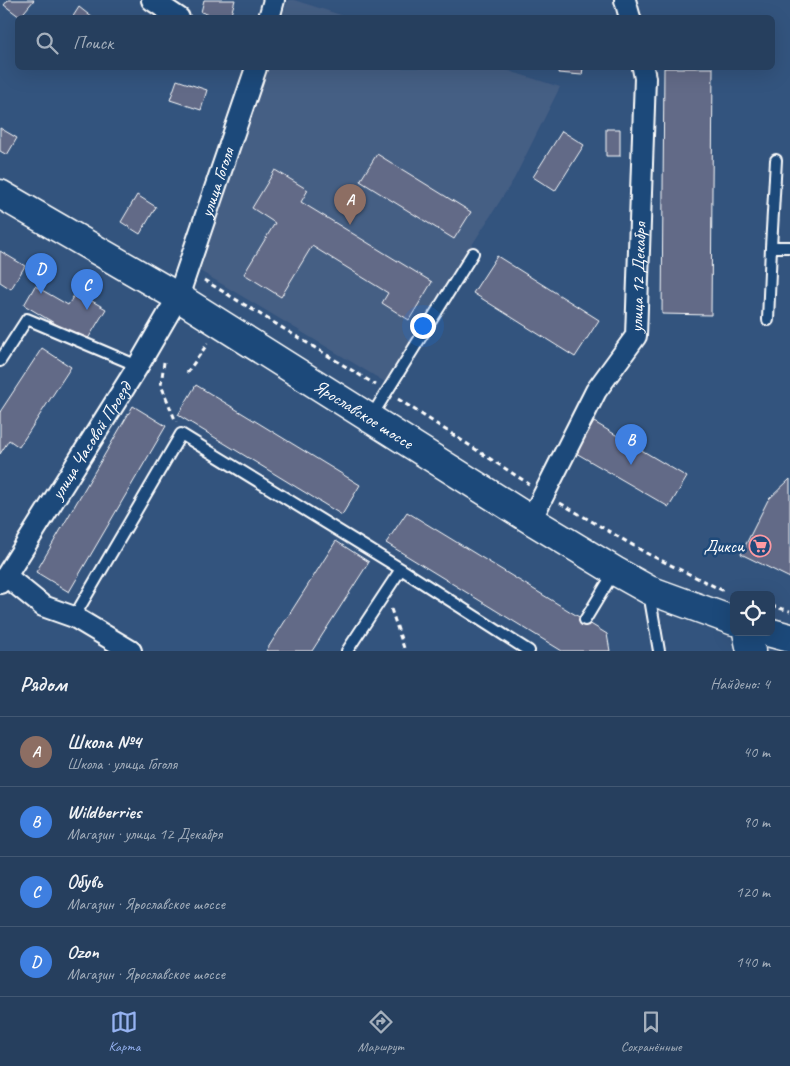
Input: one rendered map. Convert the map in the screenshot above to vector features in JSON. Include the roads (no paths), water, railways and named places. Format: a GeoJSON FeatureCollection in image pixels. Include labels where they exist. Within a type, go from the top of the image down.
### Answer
{"type":"FeatureCollection","features":[{"type":"Feature","properties":{"kind":"main road","name":"Ярославское шоссе"},"geometry":{"type":"LineString","coordinates":[[0,194],[120,262],[614,571],[649,590],[730,620]]}},
{"type":"Feature","properties":{"kind":"main road"},"geometry":{"type":"LineString","coordinates":[[775,634],[790,638]]}},
{"type":"Feature","properties":{"kind":"main road"},"geometry":{"type":"LineString","coordinates":[[748,636],[751,651]]}},
{"type":"Feature","properties":{"kind":"street"},"geometry":{"type":"LineString","coordinates":[[152,0],[174,15]]}},
{"type":"Feature","properties":{"kind":"street"},"geometry":{"type":"LineString","coordinates":[[271,15],[274,0]]}},
{"type":"Feature","properties":{"kind":"street"},"geometry":{"type":"LineString","coordinates":[[625,0],[629,15]]}},
{"type":"Feature","properties":{"kind":"street","name":"улица Гоголя"},"geometry":{"type":"LineString","coordinates":[[178,298],[255,70]]}},
{"type":"Feature","properties":{"kind":"street","name":"улица 12 Декабря"},"geometry":{"type":"LineString","coordinates":[[531,520],[596,392],[636,336],[645,88],[643,70]]}},
{"type":"Feature","properties":{"kind":"street","name":"улица Часовой Проезд"},"geometry":{"type":"LineString","coordinates":[[2,577],[138,366],[178,298]]}},
{"type":"Feature","properties":{"kind":"street"},"geometry":{"type":"LineString","coordinates":[[2,577],[43,606],[74,617],[131,651]]}},
{"type":"Feature","properties":{"kind":"lane"},"geometry":{"type":"LineString","coordinates":[[768,320],[776,160]]}},
{"type":"Feature","properties":{"kind":"lane"},"geometry":{"type":"LineString","coordinates":[[771,247],[790,247]]}},
{"type":"Feature","properties":{"kind":"lane"},"geometry":{"type":"LineString","coordinates":[[370,418],[473,252]]}},
{"type":"Feature","properties":{"kind":"lane"},"geometry":{"type":"LineString","coordinates":[[0,362],[26,319],[138,366]]}},
{"type":"Feature","properties":{"kind":"lane"},"geometry":{"type":"LineString","coordinates":[[74,617],[181,434],[401,569],[529,651]]}},
{"type":"Feature","properties":{"kind":"lane"},"geometry":{"type":"LineString","coordinates":[[346,651],[401,569]]}},
{"type":"Feature","properties":{"kind":"lane"},"geometry":{"type":"LineString","coordinates":[[585,620],[614,571]]}},
{"type":"Feature","properties":{"kind":"lane"},"geometry":{"type":"LineString","coordinates":[[649,590],[659,651]]}},
{"type":"Feature","properties":{"kind":"place","name":"Школа №4"},"geometry":{"type":"Point","coordinates":[350,225]}},
{"type":"Feature","properties":{"kind":"place","name":"Ozon"},"geometry":{"type":"Point","coordinates":[41,294]}},
{"type":"Feature","properties":{"kind":"place","name":"Обувь"},"geometry":{"type":"Point","coordinates":[87,310]}},
{"type":"Feature","properties":{"kind":"place","name":"Wildberries"},"geometry":{"type":"Point","coordinates":[631,465]}},
{"type":"Feature","properties":{"kind":"place","name":"Дикси"},"geometry":{"type":"Point","coordinates":[760,546]}}]}
